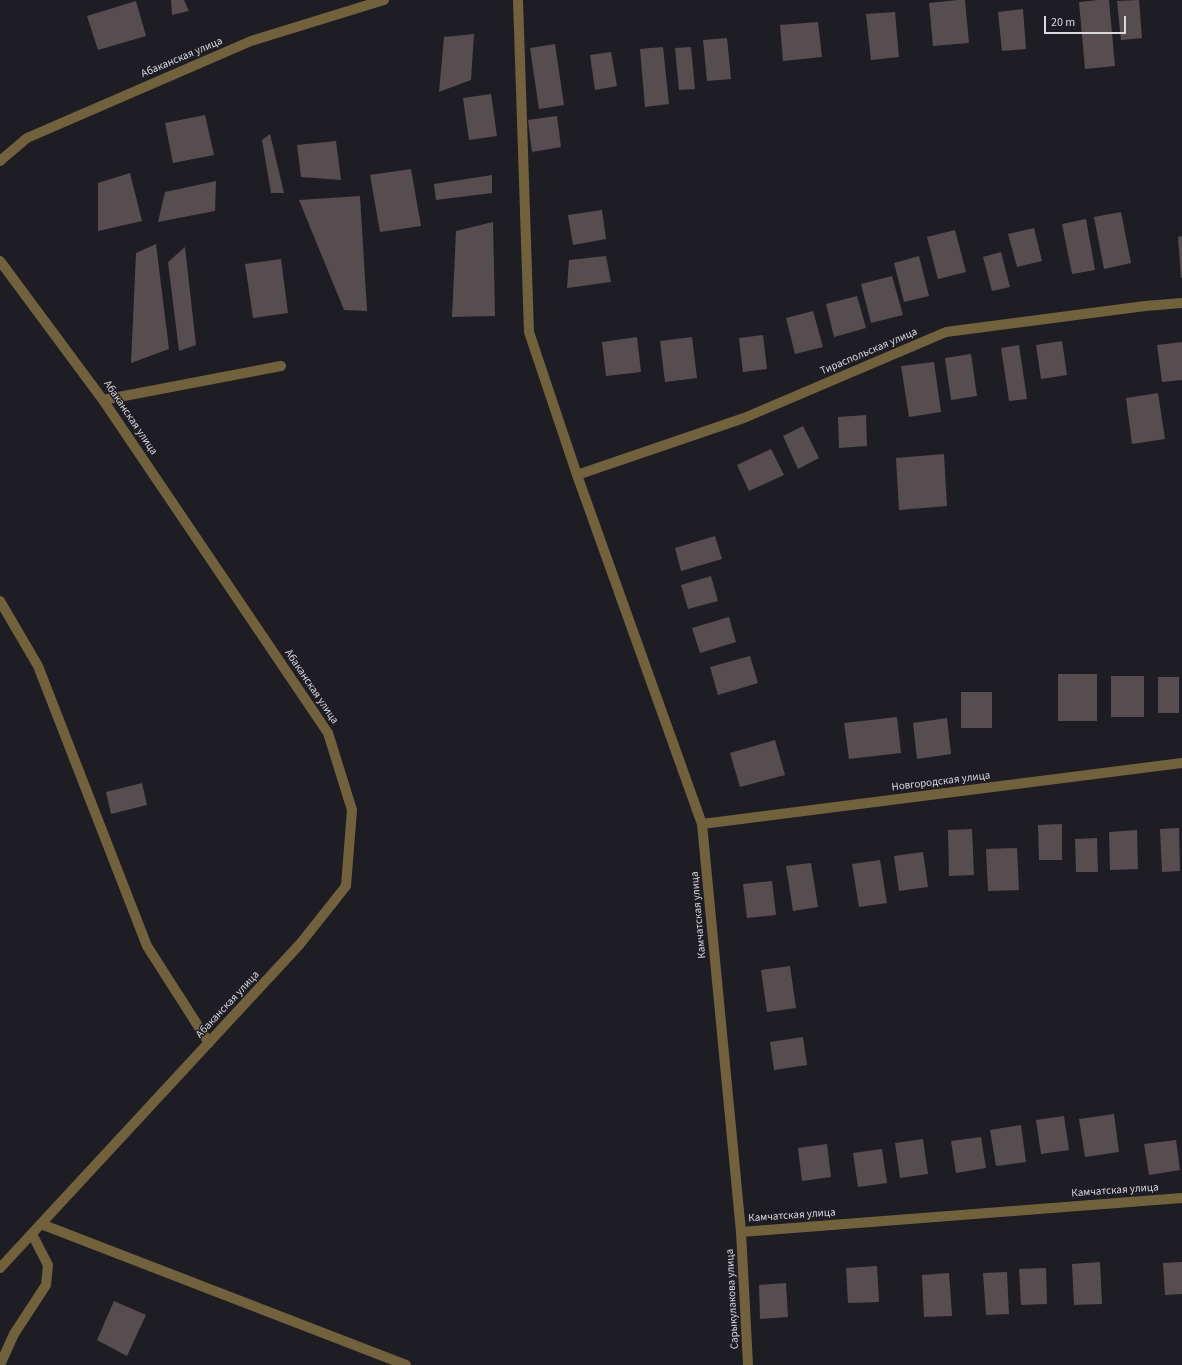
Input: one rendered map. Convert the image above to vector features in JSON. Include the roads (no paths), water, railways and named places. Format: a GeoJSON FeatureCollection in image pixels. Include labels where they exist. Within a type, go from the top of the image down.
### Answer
{"type":"FeatureCollection","features":[{"type":"Feature","properties":{"kind":"street","name":"Абаканская улица"},"geometry":{"type":"LineString","coordinates":[[0,161],[27,138],[251,41],[384,0]]}},
{"type":"Feature","properties":{"kind":"street","name":"Камчатская улица"},"geometry":{"type":"LineString","coordinates":[[518,0],[529,332],[577,475],[702,824],[741,1232],[1182,1198]]}},
{"type":"Feature","properties":{"kind":"street","name":"Абаканская улица"},"geometry":{"type":"LineString","coordinates":[[0,261],[103,400],[328,733],[352,810],[346,886],[300,944],[0,1268]]}},
{"type":"Feature","properties":{"kind":"street","name":"Тираспольская улица"},"geometry":{"type":"LineString","coordinates":[[577,475],[744,418],[946,332],[1145,306],[1182,303]]}},
{"type":"Feature","properties":{"kind":"street"},"geometry":{"type":"LineString","coordinates":[[103,400],[281,366]]}},
{"type":"Feature","properties":{"kind":"street"},"geometry":{"type":"LineString","coordinates":[[0,601],[38,666],[147,946],[209,1043]]}},
{"type":"Feature","properties":{"kind":"street","name":"Новгородская улица"},"geometry":{"type":"LineString","coordinates":[[702,824],[1182,763]]}},
{"type":"Feature","properties":{"kind":"street"},"geometry":{"type":"LineString","coordinates":[[41,1224],[406,1365]]}},
{"type":"Feature","properties":{"kind":"street","name":"Сарыкулакова улица"},"geometry":{"type":"LineString","coordinates":[[741,1232],[748,1365]]}},
{"type":"Feature","properties":{"kind":"street"},"geometry":{"type":"LineString","coordinates":[[0,1365],[14,1334],[46,1285],[48,1265],[32,1234]]}}]}
